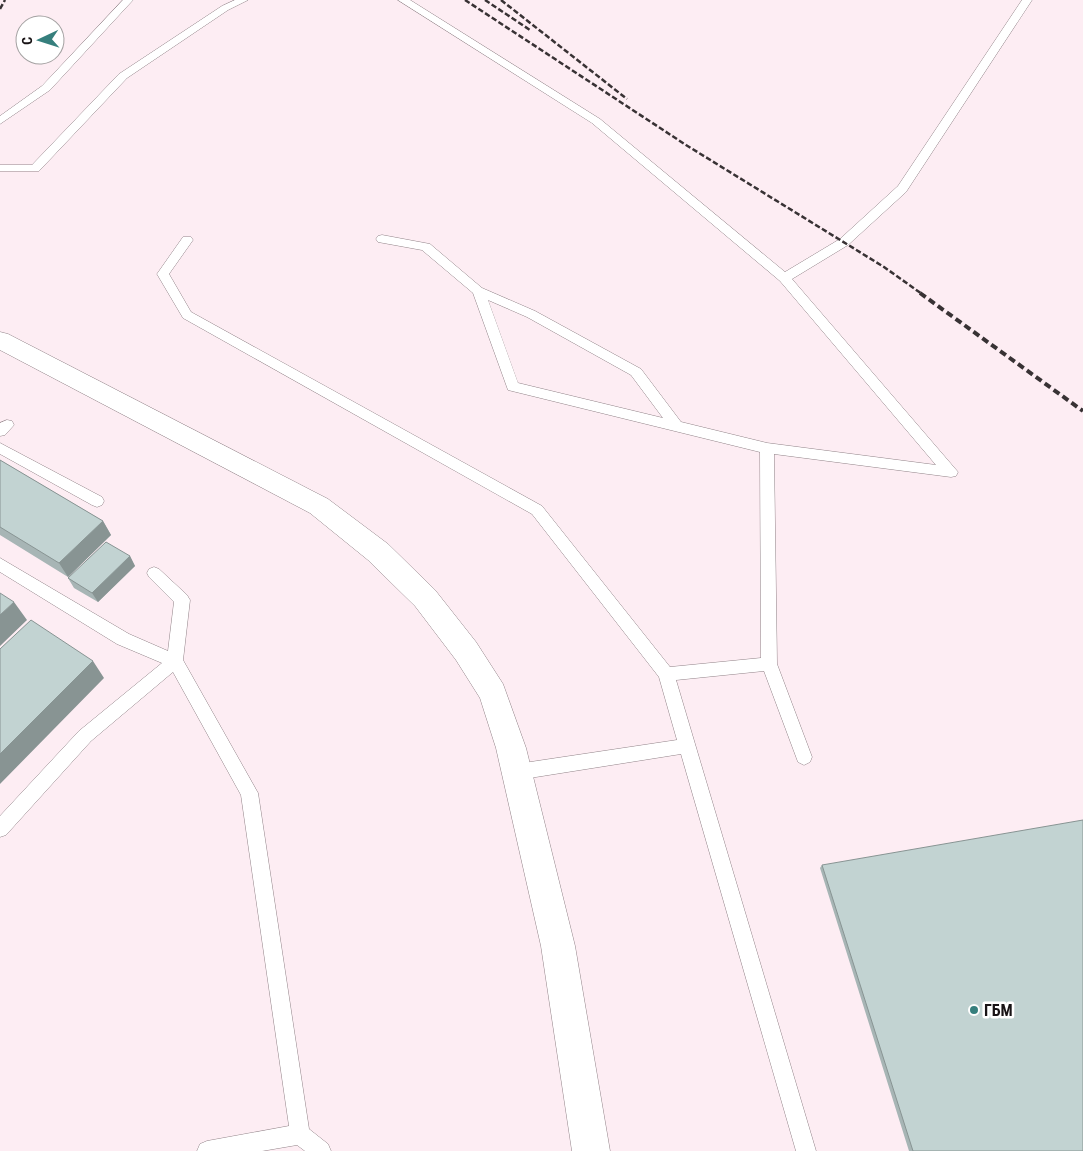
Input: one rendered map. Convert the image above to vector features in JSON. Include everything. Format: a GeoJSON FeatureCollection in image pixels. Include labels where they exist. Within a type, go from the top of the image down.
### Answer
{"type":"FeatureCollection","features":[{"type":"Feature","properties":{"kind":"street"},"geometry":{"type":"LineString","coordinates":[[0,340],[320,506],[378,552],[425,598],[466,651],[493,693],[512,748],[558,946],[591,1151]]}},
{"type":"Feature","properties":{"kind":"lane"},"geometry":{"type":"LineString","coordinates":[[0,121],[46,88],[128,0]]}},
{"type":"Feature","properties":{"kind":"lane"},"geometry":{"type":"LineString","coordinates":[[0,168],[34,169],[123,76],[225,8],[243,0]]}},
{"type":"Feature","properties":{"kind":"lane"},"geometry":{"type":"LineString","coordinates":[[403,0],[596,121],[784,278],[951,472],[767,448],[513,387],[478,291]]}},
{"type":"Feature","properties":{"kind":"lane"},"geometry":{"type":"LineString","coordinates":[[784,278],[844,242],[902,189],[1027,0]]}},
{"type":"Feature","properties":{"kind":"lane"},"geometry":{"type":"LineString","coordinates":[[382,239],[426,247],[478,291],[531,314],[636,372],[676,426]]}},
{"type":"Feature","properties":{"kind":"lane"},"geometry":{"type":"LineString","coordinates":[[187,240],[163,274],[187,316],[537,510],[666,674],[806,1151]]}},
{"type":"Feature","properties":{"kind":"lane"},"geometry":{"type":"LineString","coordinates":[[0,448],[97,501]]}},
{"type":"Feature","properties":{"kind":"lane"},"geometry":{"type":"LineString","coordinates":[[767,448],[769,664],[804,758]]}},
{"type":"Feature","properties":{"kind":"lane"},"geometry":{"type":"LineString","coordinates":[[0,564],[123,639],[175,661]]}},
{"type":"Feature","properties":{"kind":"lane"},"geometry":{"type":"LineString","coordinates":[[154,573],[182,600],[175,661],[249,793],[300,1134],[321,1151]]}},
{"type":"Feature","properties":{"kind":"lane"},"geometry":{"type":"LineString","coordinates":[[0,830],[85,736],[175,661]]}},
{"type":"Feature","properties":{"kind":"lane"},"geometry":{"type":"LineString","coordinates":[[666,674],[769,664]]}},
{"type":"Feature","properties":{"kind":"lane"},"geometry":{"type":"LineString","coordinates":[[517,772],[688,746]]}},
{"type":"Feature","properties":{"kind":"lane"},"geometry":{"type":"LineString","coordinates":[[207,1151],[300,1134]]}},
{"type":"Feature","properties":{"kind":"building"},"geometry":{"type":"Polygon","coordinates":[[[0,460],[103,521],[59,563],[0,527],[0,460]]]}},
{"type":"Feature","properties":{"kind":"building"},"geometry":{"type":"Polygon","coordinates":[[[106,542],[130,556],[92,593],[68,578],[106,542]]]}},
{"type":"Feature","properties":{"kind":"building"},"geometry":{"type":"Polygon","coordinates":[[[0,593],[14,602],[0,615],[0,593]]]}},
{"type":"Feature","properties":{"kind":"building"},"geometry":{"type":"Polygon","coordinates":[[[31,620],[93,661],[0,754],[0,649],[31,620]]]}},
{"type":"Feature","properties":{"kind":"building","name":"ГБМ"},"geometry":{"type":"Polygon","coordinates":[[[1083,820],[1083,1151],[913,1151],[822,865],[1083,820]]]}},
{"type":"Feature","properties":{"kind":"railway"},"geometry":{"type":"LineString","coordinates":[[0,9],[5,0]]}},
{"type":"Feature","properties":{"kind":"railway"},"geometry":{"type":"LineString","coordinates":[[465,0],[686,145],[884,267],[922,294]]}},
{"type":"Feature","properties":{"kind":"railway"},"geometry":{"type":"LineString","coordinates":[[485,0],[530,30]]}},
{"type":"Feature","properties":{"kind":"railway"},"geometry":{"type":"LineString","coordinates":[[501,0],[627,99]]}},
{"type":"Feature","properties":{"kind":"railway"},"geometry":{"type":"LineString","coordinates":[[920,293],[1083,411]]}},
{"type":"Feature","properties":{"kind":"place","name":"ГБМ"},"geometry":{"type":"Point","coordinates":[974,1010]}}]}
